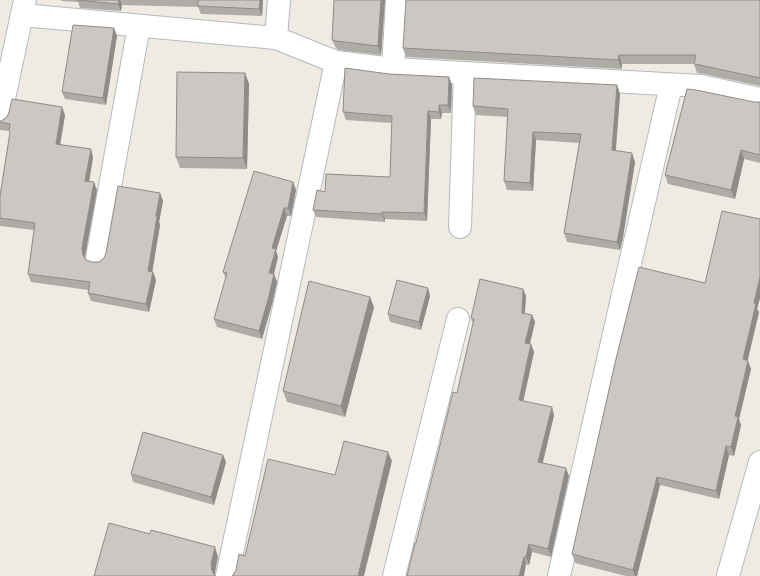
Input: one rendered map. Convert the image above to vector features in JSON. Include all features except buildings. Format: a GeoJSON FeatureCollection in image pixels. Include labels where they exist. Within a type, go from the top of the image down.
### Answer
{"type":"FeatureCollection","features":[{"type":"Feature","properties":{"kind":"street"},"geometry":{"type":"LineString","coordinates":[[276,38],[279,0]]}},
{"type":"Feature","properties":{"kind":"street"},"geometry":{"type":"LineString","coordinates":[[393,69],[397,0]]}},
{"type":"Feature","properties":{"kind":"street"},"geometry":{"type":"LineString","coordinates":[[0,117],[24,7],[139,26],[276,38],[336,62],[393,69],[701,86],[760,99]]}},
{"type":"Feature","properties":{"kind":"street"},"geometry":{"type":"LineString","coordinates":[[97,258],[139,26]]}},
{"type":"Feature","properties":{"kind":"street"},"geometry":{"type":"LineString","coordinates":[[227,576],[336,62]]}},
{"type":"Feature","properties":{"kind":"street"},"geometry":{"type":"LineString","coordinates":[[460,226],[465,73]]}},
{"type":"Feature","properties":{"kind":"street"},"geometry":{"type":"LineString","coordinates":[[559,576],[671,85]]}},
{"type":"Feature","properties":{"kind":"street"},"geometry":{"type":"LineString","coordinates":[[394,576],[458,319]]}},
{"type":"Feature","properties":{"kind":"street"},"geometry":{"type":"LineString","coordinates":[[728,576],[760,462]]}}]}
